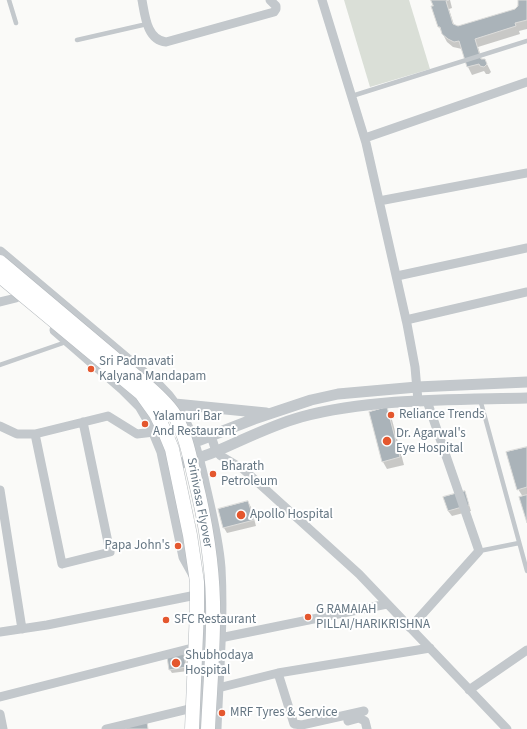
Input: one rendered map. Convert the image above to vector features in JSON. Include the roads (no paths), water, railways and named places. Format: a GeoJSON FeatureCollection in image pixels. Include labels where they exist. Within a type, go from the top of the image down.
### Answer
{"type":"FeatureCollection","features":[{"type":"Feature","properties":{"kind":"main road","name":"Srinivasa Flyover"},"geometry":{"type":"LineString","coordinates":[[0,262],[146,385],[175,415],[186,443],[202,505],[212,579],[214,628],[208,729]]}},
{"type":"Feature","properties":{"kind":"main road","name":"Srinivasa Flyover"},"geometry":{"type":"LineString","coordinates":[[0,276],[141,393],[156,414],[165,432],[172,449],[190,535],[196,582],[196,648],[192,729]]}},
{"type":"Feature","properties":{"kind":"street"},"geometry":{"type":"LineString","coordinates":[[142,0],[147,24],[153,37],[161,42],[166,42],[274,12],[276,6],[270,0]]}},
{"type":"Feature","properties":{"kind":"street"},"geometry":{"type":"LineString","coordinates":[[322,0],[364,138],[406,320],[415,366],[417,387],[479,551],[410,628]]}},
{"type":"Feature","properties":{"kind":"street"},"geometry":{"type":"LineString","coordinates":[[364,138],[527,82]]}},
{"type":"Feature","properties":{"kind":"street"},"geometry":{"type":"LineString","coordinates":[[379,201],[527,172]]}},
{"type":"Feature","properties":{"kind":"street"},"geometry":{"type":"LineString","coordinates":[[396,276],[527,248]]}},
{"type":"Feature","properties":{"kind":"street"},"geometry":{"type":"LineString","coordinates":[[0,252],[159,386],[170,396],[186,421],[199,458],[215,532],[220,567],[220,638],[216,729]]}},
{"type":"Feature","properties":{"kind":"street"},"geometry":{"type":"LineString","coordinates":[[0,285],[123,389],[140,406],[150,423],[162,453],[184,557],[204,593],[200,729]]}},
{"type":"Feature","properties":{"kind":"street"},"geometry":{"type":"LineString","coordinates":[[406,320],[527,292]]}},
{"type":"Feature","properties":{"kind":"street"},"geometry":{"type":"LineString","coordinates":[[0,302],[16,298]]}},
{"type":"Feature","properties":{"kind":"street"},"geometry":{"type":"LineString","coordinates":[[162,453],[311,400],[338,394],[417,387],[527,382]]}},
{"type":"Feature","properties":{"kind":"street"},"geometry":{"type":"LineString","coordinates":[[165,468],[199,458],[251,435],[301,417],[353,407],[422,401],[527,398]]}},
{"type":"Feature","properties":{"kind":"street"},"geometry":{"type":"LineString","coordinates":[[175,404],[270,414]]}},
{"type":"Feature","properties":{"kind":"street"},"geometry":{"type":"LineString","coordinates":[[0,426],[17,434],[35,434],[108,416],[137,434],[154,432]]}},
{"type":"Feature","properties":{"kind":"street"},"geometry":{"type":"LineString","coordinates":[[35,434],[62,564],[110,552],[83,422]]}},
{"type":"Feature","properties":{"kind":"street"},"geometry":{"type":"LineString","coordinates":[[211,436],[216,451],[221,456],[243,469],[359,574],[507,729]]}},
{"type":"Feature","properties":{"kind":"street"},"geometry":{"type":"LineString","coordinates":[[0,490],[22,629]]}},
{"type":"Feature","properties":{"kind":"street"},"geometry":{"type":"LineString","coordinates":[[0,632],[47,625],[204,593]]}},
{"type":"Feature","properties":{"kind":"street"},"geometry":{"type":"LineString","coordinates":[[220,638],[387,604]]}},
{"type":"Feature","properties":{"kind":"street"},"geometry":{"type":"LineString","coordinates":[[0,697],[203,645]]}},
{"type":"Feature","properties":{"kind":"street"},"geometry":{"type":"LineString","coordinates":[[218,688],[278,673],[430,648]]}},
{"type":"Feature","properties":{"kind":"street"},"geometry":{"type":"LineString","coordinates":[[469,690],[527,650]]}},
{"type":"Feature","properties":{"kind":"street"},"geometry":{"type":"LineString","coordinates":[[278,673],[294,724],[302,725],[364,711]]}},
{"type":"Feature","properties":{"kind":"street"},"geometry":{"type":"LineString","coordinates":[[106,729],[201,706]]}},
{"type":"Feature","properties":{"kind":"street"},"geometry":{"type":"LineString","coordinates":[[0,714],[2,729]]}},
{"type":"Feature","properties":{"kind":"street"},"geometry":{"type":"LineString","coordinates":[[313,729],[359,718],[365,721],[368,729]]}},
{"type":"Feature","properties":{"kind":"lane"},"geometry":{"type":"LineString","coordinates":[[9,0],[16,23]]}},
{"type":"Feature","properties":{"kind":"lane"},"geometry":{"type":"LineString","coordinates":[[77,40],[147,24]]}},
{"type":"Feature","properties":{"kind":"lane"},"geometry":{"type":"LineString","coordinates":[[352,96],[527,41]]}},
{"type":"Feature","properties":{"kind":"lane"},"geometry":{"type":"LineString","coordinates":[[0,365],[68,342]]}},
{"type":"Feature","properties":{"kind":"lane"},"geometry":{"type":"LineString","coordinates":[[480,399],[527,571]]}},
{"type":"Feature","properties":{"kind":"lane"},"geometry":{"type":"LineString","coordinates":[[479,551],[519,543]]}},
{"type":"Feature","properties":{"kind":"place","name":"Sri Padmavati Kalyana Mandapam"},"geometry":{"type":"Point","coordinates":[91,369]}},
{"type":"Feature","properties":{"kind":"place","name":"Reliance Trends"},"geometry":{"type":"Point","coordinates":[391,415]}},
{"type":"Feature","properties":{"kind":"place","name":"Yalamuri Bar And Restaurant"},"geometry":{"type":"Point","coordinates":[145,424]}},
{"type":"Feature","properties":{"kind":"place","name":"Dr. Agarwal's Eye Hospital"},"geometry":{"type":"Point","coordinates":[387,441]}},
{"type":"Feature","properties":{"kind":"place","name":"Bharath Petroleum"},"geometry":{"type":"Point","coordinates":[213,474]}},
{"type":"Feature","properties":{"kind":"place","name":"Apollo Hospital"},"geometry":{"type":"Point","coordinates":[241,515]}},
{"type":"Feature","properties":{"kind":"place","name":"Papa John's"},"geometry":{"type":"Point","coordinates":[178,546]}},
{"type":"Feature","properties":{"kind":"place","name":"G RAMAIAH PILLAI/HARIKRISHNA"},"geometry":{"type":"Point","coordinates":[308,617]}},
{"type":"Feature","properties":{"kind":"place","name":"SFC Restaurant"},"geometry":{"type":"Point","coordinates":[166,620]}},
{"type":"Feature","properties":{"kind":"place","name":"Shubhodaya Hospital"},"geometry":{"type":"Point","coordinates":[176,663]}},
{"type":"Feature","properties":{"kind":"place","name":"MRF Tyres & Service"},"geometry":{"type":"Point","coordinates":[222,713]}}]}
